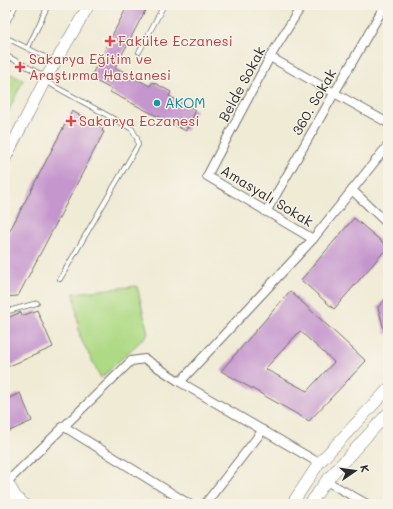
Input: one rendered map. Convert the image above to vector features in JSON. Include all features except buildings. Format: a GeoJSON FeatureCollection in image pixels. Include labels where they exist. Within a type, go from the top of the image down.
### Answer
{"type":"FeatureCollection","features":[{"type":"Feature","properties":{"kind":"main road"},"geometry":{"type":"LineString","coordinates":[[5,159],[46,79],[89,5]]}},
{"type":"Feature","properties":{"kind":"main road"},"geometry":{"type":"LineString","coordinates":[[292,504],[320,463],[388,389]]}},
{"type":"Feature","properties":{"kind":"main road"},"geometry":{"type":"LineString","coordinates":[[310,504],[326,481],[388,413]]}},
{"type":"Feature","properties":{"kind":"main road"},"geometry":{"type":"LineString","coordinates":[[6,480],[17,502]]}},
{"type":"Feature","properties":{"kind":"street","name":"Belde Sokak"},"geometry":{"type":"LineString","coordinates":[[207,176],[270,57],[302,5]]}},
{"type":"Feature","properties":{"kind":"street","name":"360. Sokak"},"geometry":{"type":"LineString","coordinates":[[266,212],[385,5]]}},
{"type":"Feature","properties":{"kind":"street"},"geometry":{"type":"LineString","coordinates":[[270,57],[388,123]]}},
{"type":"Feature","properties":{"kind":"street"},"geometry":{"type":"LineString","coordinates":[[180,382],[313,239],[388,145]]}},
{"type":"Feature","properties":{"kind":"street","name":"Amasyalı Sokak"},"geometry":{"type":"LineString","coordinates":[[207,176],[313,239]]}},
{"type":"Feature","properties":{"kind":"street"},"geometry":{"type":"LineString","coordinates":[[352,190],[388,224]]}},
{"type":"Feature","properties":{"kind":"street"},"geometry":{"type":"LineString","coordinates":[[6,480],[131,361],[145,359],[180,382],[320,463]]}},
{"type":"Feature","properties":{"kind":"street"},"geometry":{"type":"LineString","coordinates":[[63,426],[189,504]]}},
{"type":"Feature","properties":{"kind":"street"},"geometry":{"type":"LineString","coordinates":[[205,504],[263,430]]}},
{"type":"Feature","properties":{"kind":"street"},"geometry":{"type":"LineString","coordinates":[[326,481],[367,504]]}},
{"type":"Feature","properties":{"kind":"lane"},"geometry":{"type":"LineString","coordinates":[[5,26],[16,5]]}},
{"type":"Feature","properties":{"kind":"lane"},"geometry":{"type":"LineString","coordinates":[[28,48],[48,5]]}},
{"type":"Feature","properties":{"kind":"lane"},"geometry":{"type":"LineString","coordinates":[[139,52],[164,5]]}},
{"type":"Feature","properties":{"kind":"lane"},"geometry":{"type":"LineString","coordinates":[[5,37],[56,62]]}},
{"type":"Feature","properties":{"kind":"lane"},"geometry":{"type":"LineString","coordinates":[[5,55],[132,129],[137,138],[138,145],[60,279]]}},
{"type":"Feature","properties":{"kind":"lane"},"geometry":{"type":"LineString","coordinates":[[5,312],[37,303]]}},
{"type":"Feature","properties":{"kind":"green space"},"geometry":{"type":"Polygon","coordinates":[[[5,71],[23,80],[5,119],[5,71]]]}},
{"type":"Feature","properties":{"kind":"green space"},"geometry":{"type":"Polygon","coordinates":[[[137,286],[148,334],[101,378],[80,337],[74,293],[137,286]]]}},
{"type":"Feature","properties":{"kind":"place","name":"Fakülte Eczanesi"},"geometry":{"type":"Point","coordinates":[110,41]}},
{"type":"Feature","properties":{"kind":"place","name":"Sakarya Eğitim ve Araştırma Hastanesi"},"geometry":{"type":"Point","coordinates":[20,67]}},
{"type":"Feature","properties":{"kind":"place","name":"AKOM"},"geometry":{"type":"Point","coordinates":[157,103]}},
{"type":"Feature","properties":{"kind":"place","name":"Sakarya Eczanesi"},"geometry":{"type":"Point","coordinates":[71,121]}}]}
